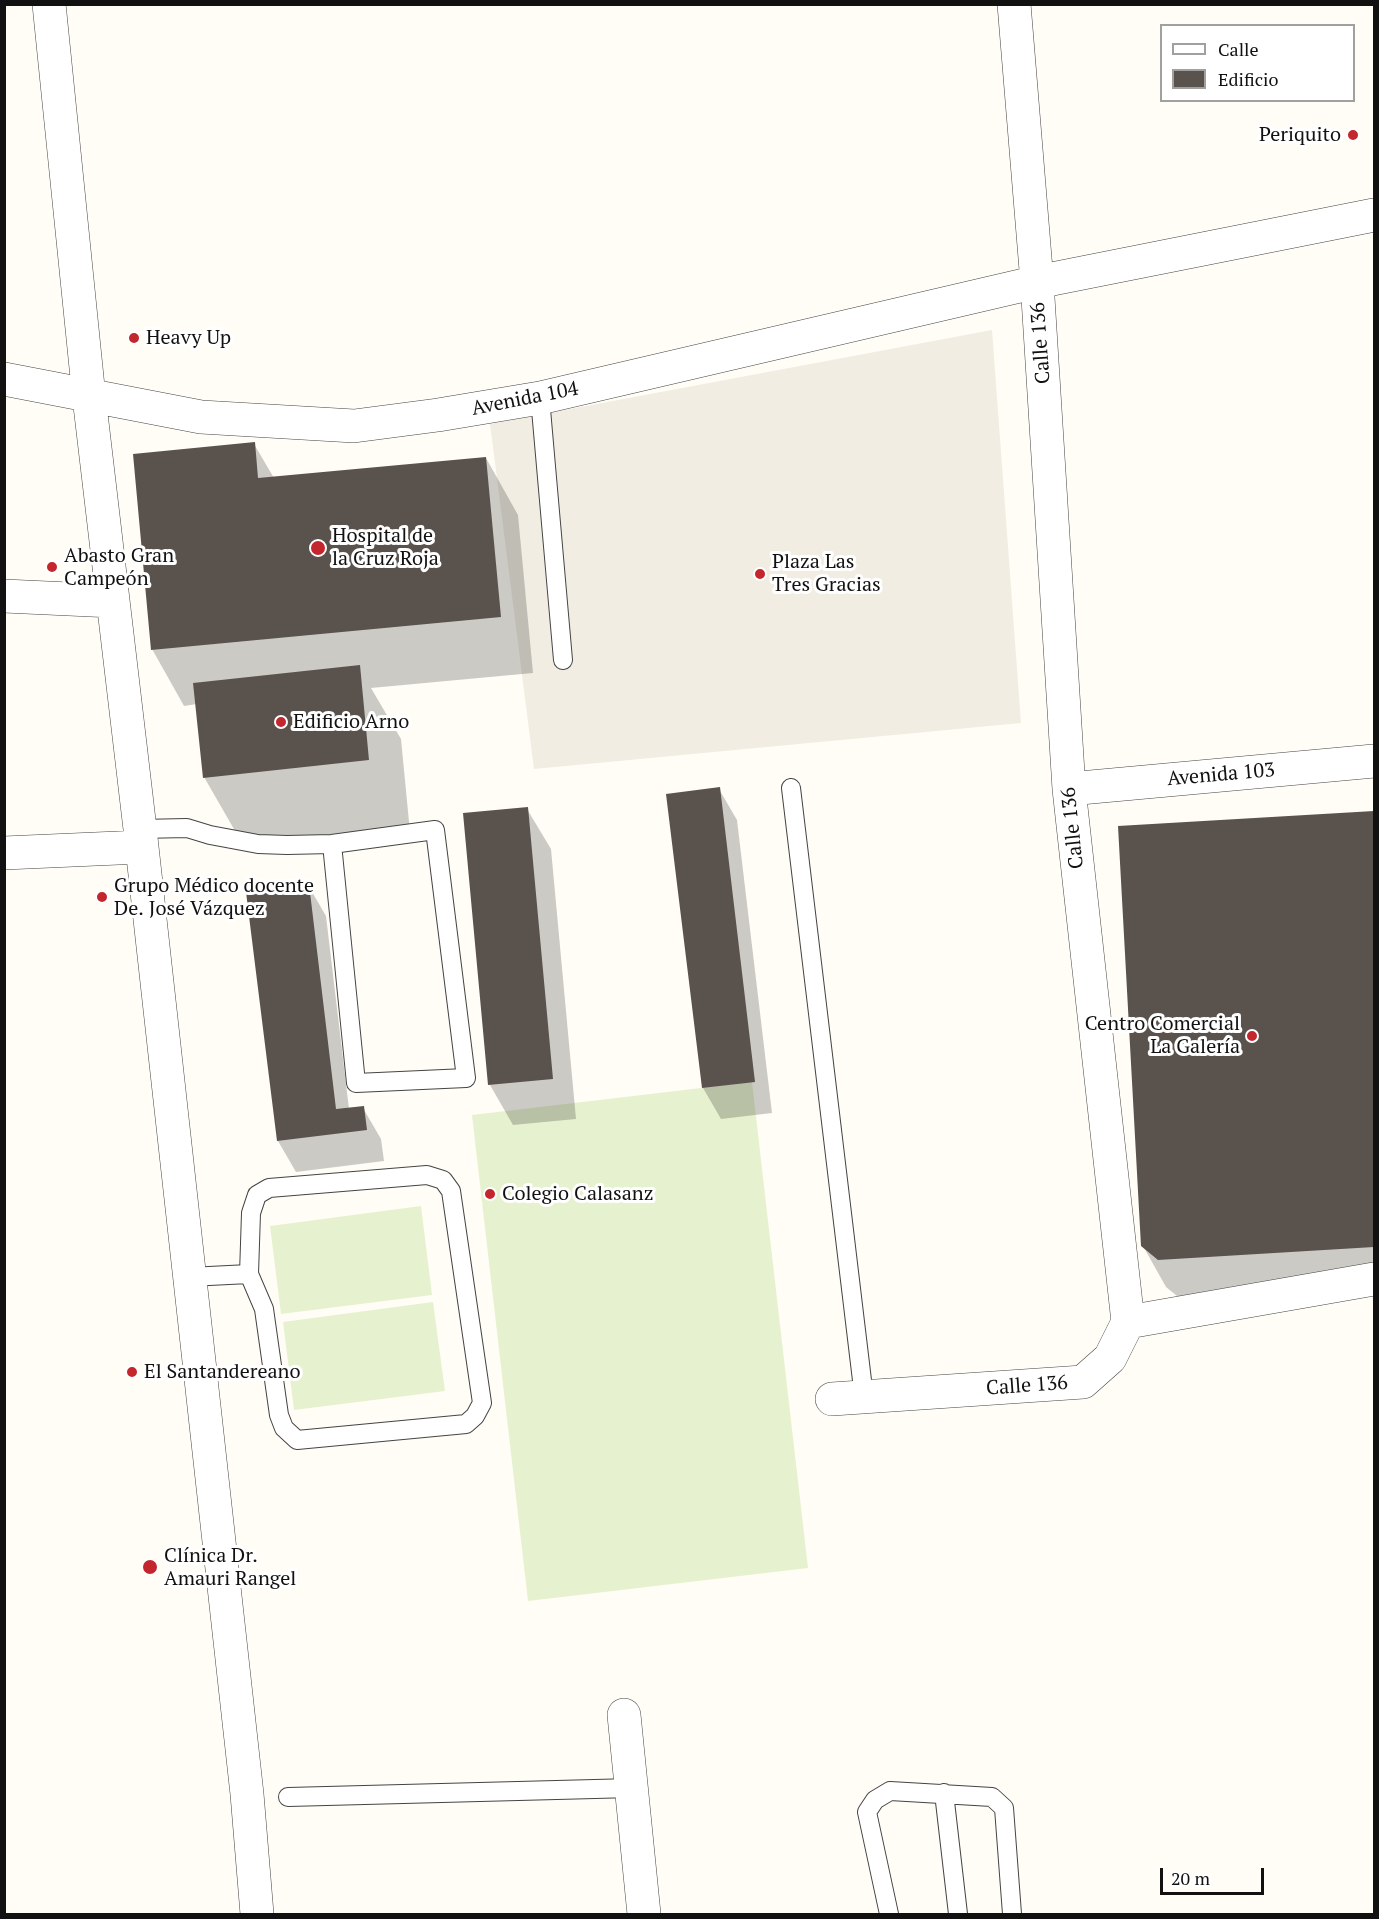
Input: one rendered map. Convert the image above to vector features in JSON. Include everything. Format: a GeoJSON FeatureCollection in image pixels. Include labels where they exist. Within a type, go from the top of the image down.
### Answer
{"type":"FeatureCollection","features":[{"type":"Feature","properties":{"kind":"street","name":"Calle 136"},"geometry":{"type":"LineString","coordinates":[[848,1398],[1083,1382],[1110,1358],[1128,1322],[1068,789],[1037,282],[1014,4]]}},
{"type":"Feature","properties":{"kind":"street"},"geometry":{"type":"LineString","coordinates":[[55,5],[89,397],[247,1794],[257,1914]]}},
{"type":"Feature","properties":{"kind":"street","name":"Avenida 104"},"geometry":{"type":"LineString","coordinates":[[4,379],[201,417],[354,426],[540,398],[1037,282],[1374,215]]}},
{"type":"Feature","properties":{"kind":"street"},"geometry":{"type":"LineString","coordinates":[[4,596],[112,601]]}},
{"type":"Feature","properties":{"kind":"street","name":"Avenida 103"},"geometry":{"type":"LineString","coordinates":[[1068,789],[1374,761]]}},
{"type":"Feature","properties":{"kind":"street"},"geometry":{"type":"LineString","coordinates":[[4,853],[140,838]]}},
{"type":"Feature","properties":{"kind":"street"},"geometry":{"type":"LineString","coordinates":[[1128,1322],[1374,1279]]}},
{"type":"Feature","properties":{"kind":"street"},"geometry":{"type":"LineString","coordinates":[[624,1715],[645,1914]]}},
{"type":"Feature","properties":{"kind":"lane"},"geometry":{"type":"LineString","coordinates":[[540,398],[563,660]]}},
{"type":"Feature","properties":{"kind":"lane"},"geometry":{"type":"LineString","coordinates":[[790,788],[848,1398]]}},
{"type":"Feature","properties":{"kind":"lane"},"geometry":{"type":"LineString","coordinates":[[140,838],[187,828],[258,844],[332,844],[435,830],[466,1078],[356,1083],[332,844]]}},
{"type":"Feature","properties":{"kind":"lane"},"geometry":{"type":"LineString","coordinates":[[427,1175],[443,1180],[451,1191],[482,1403],[475,1416],[466,1424],[297,1440],[284,1428],[279,1415],[264,1310],[249,1274],[251,1213],[257,1195],[269,1188],[427,1175]]}},
{"type":"Feature","properties":{"kind":"lane"},"geometry":{"type":"LineString","coordinates":[[189,1277],[249,1274]]}},
{"type":"Feature","properties":{"kind":"lane"},"geometry":{"type":"LineString","coordinates":[[288,1797],[633,1788]]}},
{"type":"Feature","properties":{"kind":"lane"},"geometry":{"type":"LineString","coordinates":[[889,1914],[867,1812],[875,1800],[890,1791],[992,1797],[1004,1808],[1012,1914]]}},
{"type":"Feature","properties":{"kind":"lane"},"geometry":{"type":"LineString","coordinates":[[944,1793],[958,1914]]}},
{"type":"Feature","properties":{"kind":"green space"},"geometry":{"type":"Polygon","coordinates":[[[752,1082],[808,1568],[528,1601],[472,1115],[752,1082]]]}},
{"type":"Feature","properties":{"kind":"green space"},"geometry":{"type":"Polygon","coordinates":[[[421,1206],[432,1295],[281,1314],[270,1226],[421,1206]]]}},
{"type":"Feature","properties":{"kind":"green space"},"geometry":{"type":"Polygon","coordinates":[[[433,1302],[445,1391],[294,1410],[283,1322],[433,1302]]]}},
{"type":"Feature","properties":{"kind":"shaded area","name":"Plaza Las Tres Gracias"},"geometry":{"type":"Polygon","coordinates":[[[992,330],[1021,723],[534,769],[490,424],[992,330]]]}},
{"type":"Feature","properties":{"kind":"building","name":"Hospital de la Cruz Roja"},"geometry":{"type":"Polygon","coordinates":[[[255,442],[258,478],[486,457],[501,617],[151,650],[133,454],[255,442]]]}},
{"type":"Feature","properties":{"kind":"building","name":"Edificio Arno"},"geometry":{"type":"Polygon","coordinates":[[[360,665],[369,760],[203,778],[193,683],[360,665]]]}},
{"type":"Feature","properties":{"kind":"building"},"geometry":{"type":"Polygon","coordinates":[[[720,787],[755,1082],[702,1088],[666,794],[720,787]]]}},
{"type":"Feature","properties":{"kind":"building"},"geometry":{"type":"Polygon","coordinates":[[[528,807],[553,1079],[488,1085],[463,813],[528,807]]]}},
{"type":"Feature","properties":{"kind":"building","name":"Centro Comercial La Galería"},"geometry":{"type":"Polygon","coordinates":[[[1374,811],[1374,1247],[1158,1260],[1141,1246],[1118,826],[1374,811]]]}},
{"type":"Feature","properties":{"kind":"building"},"geometry":{"type":"Polygon","coordinates":[[[309,884],[336,1109],[364,1106],[367,1130],[277,1141],[246,892],[309,884]]]}},
{"type":"Feature","properties":{"kind":"place","name":"Periquito"},"geometry":{"type":"Point","coordinates":[1353,135]}},
{"type":"Feature","properties":{"kind":"place","name":"Heavy Up"},"geometry":{"type":"Point","coordinates":[134,338]}},
{"type":"Feature","properties":{"kind":"place","name":"Hospital de la Cruz Roja"},"geometry":{"type":"Point","coordinates":[318,548]}},
{"type":"Feature","properties":{"kind":"place","name":"Abasto Gran Campeón"},"geometry":{"type":"Point","coordinates":[52,567]}},
{"type":"Feature","properties":{"kind":"place","name":"Plaza Las Tres Gracias"},"geometry":{"type":"Point","coordinates":[760,574]}},
{"type":"Feature","properties":{"kind":"place","name":"Edificio Arno"},"geometry":{"type":"Point","coordinates":[281,722]}},
{"type":"Feature","properties":{"kind":"place","name":"Grupo Médico docente De. José Vázquez"},"geometry":{"type":"Point","coordinates":[102,897]}},
{"type":"Feature","properties":{"kind":"place","name":"Centro Comercial La Galería"},"geometry":{"type":"Point","coordinates":[1252,1036]}},
{"type":"Feature","properties":{"kind":"place","name":"Colegio Calasanz"},"geometry":{"type":"Point","coordinates":[490,1194]}},
{"type":"Feature","properties":{"kind":"place","name":"El Santandereano"},"geometry":{"type":"Point","coordinates":[132,1372]}},
{"type":"Feature","properties":{"kind":"place","name":"Clínica Dr. Amauri Rangel"},"geometry":{"type":"Point","coordinates":[150,1567]}}]}
